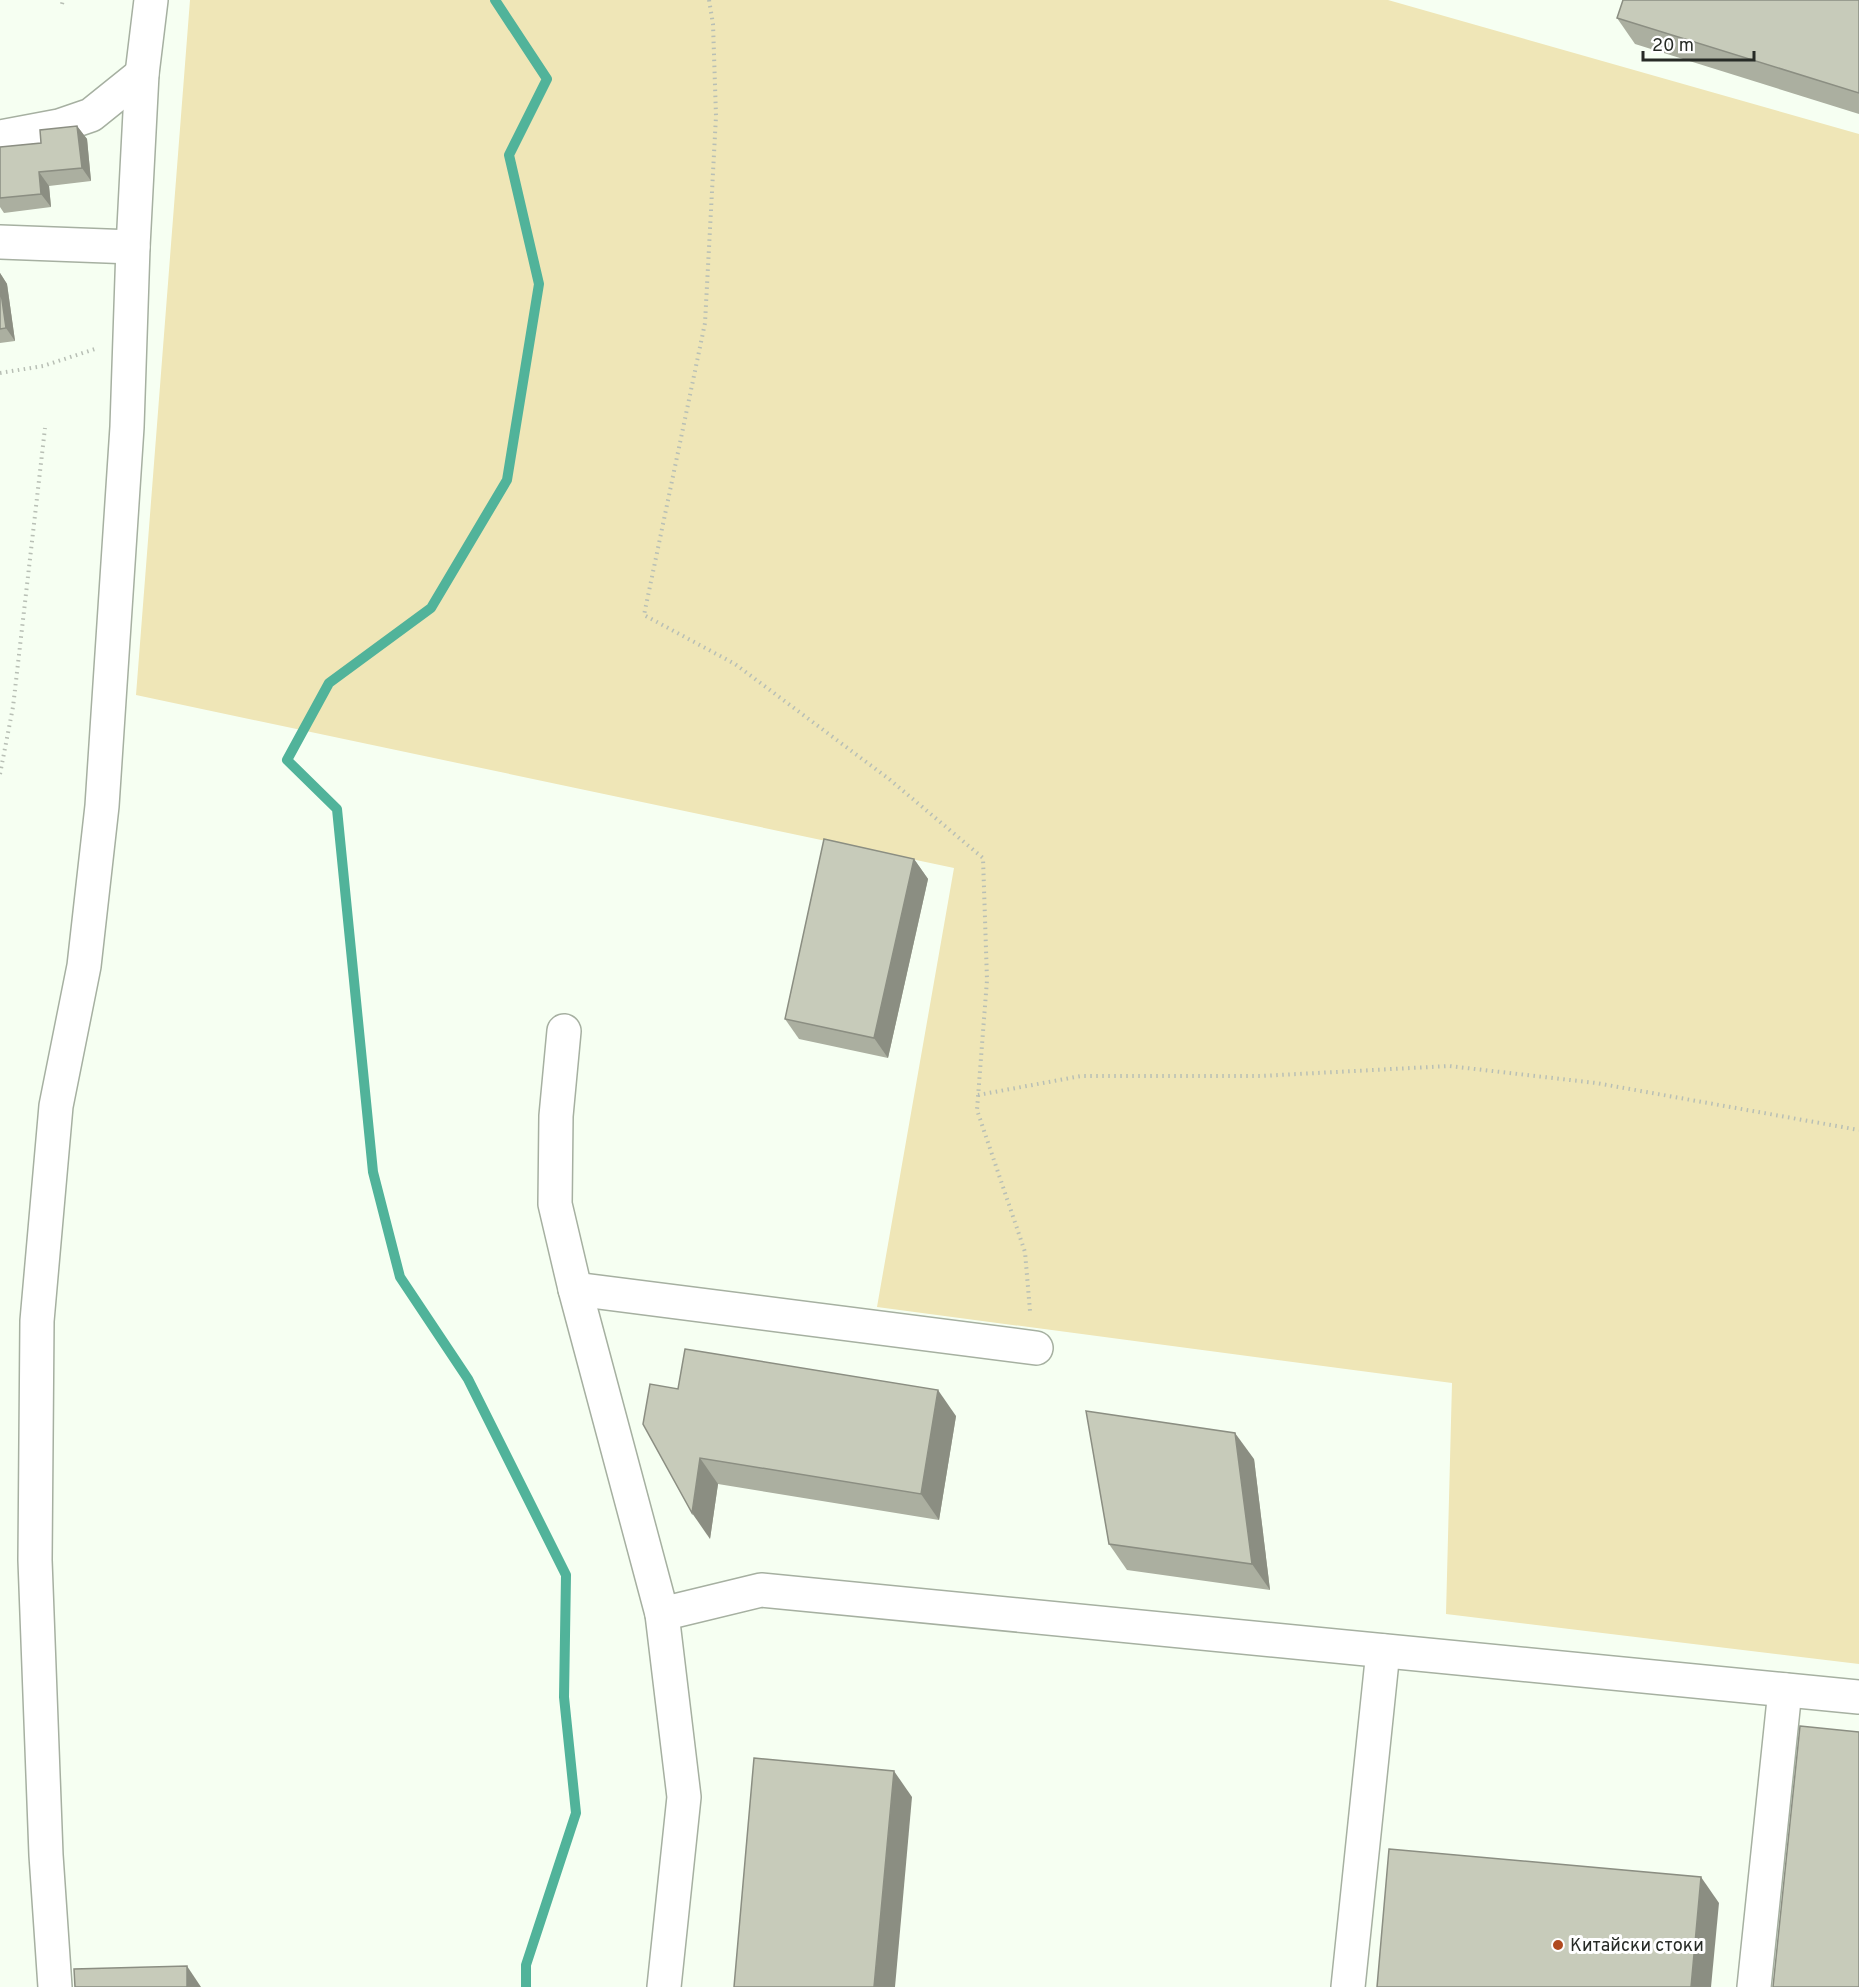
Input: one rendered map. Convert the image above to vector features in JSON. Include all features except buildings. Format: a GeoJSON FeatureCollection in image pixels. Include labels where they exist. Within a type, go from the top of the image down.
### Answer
{"type":"FeatureCollection","features":[{"type":"Feature","properties":{"kind":"street"},"geometry":{"type":"LineString","coordinates":[[55,1987],[46,1854],[35,1560],[37,1322],[56,1106],[84,966],[102,806],[127,427],[129,337],[142,74],[151,0]]}},
{"type":"Feature","properties":{"kind":"street"},"geometry":{"type":"LineString","coordinates":[[0,137],[59,126],[91,115],[142,74]]}},
{"type":"Feature","properties":{"kind":"street"},"geometry":{"type":"LineString","coordinates":[[0,242],[133,247]]}},
{"type":"Feature","properties":{"kind":"street"},"geometry":{"type":"LineString","coordinates":[[564,1031],[556,1116],[555,1204],[575,1289],[662,1614],[684,1797],[664,1987]]}},
{"type":"Feature","properties":{"kind":"street"},"geometry":{"type":"LineString","coordinates":[[575,1289],[1036,1348]]}},
{"type":"Feature","properties":{"kind":"street"},"geometry":{"type":"LineString","coordinates":[[662,1614],[761,1590],[1859,1697]]}},
{"type":"Feature","properties":{"kind":"street"},"geometry":{"type":"LineString","coordinates":[[1348,1987],[1383,1651]]}},
{"type":"Feature","properties":{"kind":"street"},"geometry":{"type":"LineString","coordinates":[[1755,1987],[1785,1690]]}},
{"type":"Feature","properties":{"kind":"path"},"geometry":{"type":"LineString","coordinates":[[709,0],[713,24],[716,116],[705,323],[644,615],[735,664],[889,779],[983,858],[987,980],[977,1110],[1025,1252],[1036,1348]]}},
{"type":"Feature","properties":{"kind":"path"},"geometry":{"type":"LineString","coordinates":[[0,373],[43,366],[129,337]]}},
{"type":"Feature","properties":{"kind":"path"},"geometry":{"type":"LineString","coordinates":[[0,774],[13,707],[45,428]]}},
{"type":"Feature","properties":{"kind":"path"},"geometry":{"type":"LineString","coordinates":[[978,1095],[1081,1076],[1260,1076],[1449,1066],[1596,1083],[1859,1130]]}},
{"type":"Feature","properties":{"kind":"shaded area"},"geometry":{"type":"Polygon","coordinates":[[[190,0],[1388,0],[1859,134],[1859,1664],[1446,1614],[1452,1383],[877,1307],[954,868],[136,695],[190,0]]]}},
{"type":"Feature","properties":{"kind":"waterway"},"geometry":{"type":"LineString","coordinates":[[495,0],[547,79],[509,155],[539,284],[507,480],[431,608],[329,683],[287,760],[337,809],[373,1172],[400,1277],[468,1379],[566,1575],[564,1697],[576,1813],[526,1965],[526,1987]]}},
{"type":"Feature","properties":{"kind":"place","name":"Китайски стоки"},"geometry":{"type":"Point","coordinates":[1558,1945]}}]}
